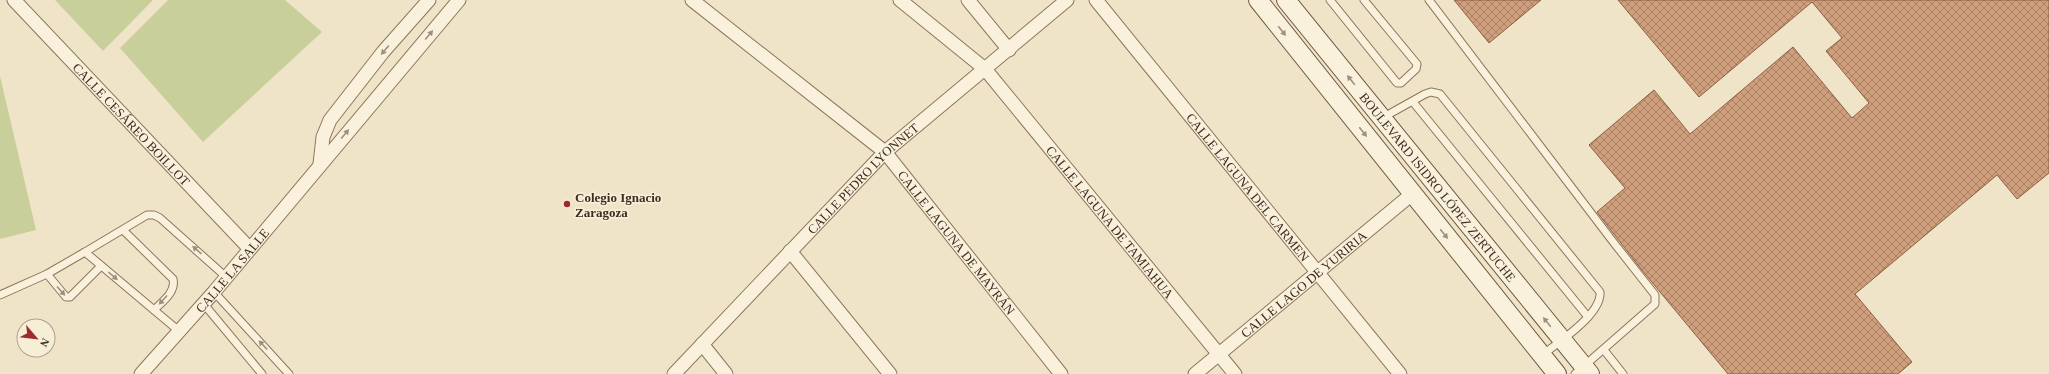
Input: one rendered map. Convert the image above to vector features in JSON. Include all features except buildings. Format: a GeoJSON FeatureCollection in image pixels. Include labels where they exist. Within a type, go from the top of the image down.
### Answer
{"type":"FeatureCollection","features":[{"type":"Feature","properties":{"kind":"main road","name":"BOULEVARD ISIDRO LÓPEZ ZERTUCHE"},"geometry":{"type":"LineString","coordinates":[[1258,0],[1557,374]]}},
{"type":"Feature","properties":{"kind":"main road","name":"BOULEVARD ISIDRO LÓPEZ ZERTUCHE"},"geometry":{"type":"LineString","coordinates":[[1286,0],[1562,340],[1583,372]]}},
{"type":"Feature","properties":{"kind":"street","name":"CALLE CESÁREO BOILLOT"},"geometry":{"type":"LineString","coordinates":[[14,0],[249,248]]}},
{"type":"Feature","properties":{"kind":"street"},"geometry":{"type":"LineString","coordinates":[[320,164],[323,137],[330,120],[383,52],[429,0]]}},
{"type":"Feature","properties":{"kind":"street","name":"CALLE LA SALLE"},"geometry":{"type":"LineString","coordinates":[[141,374],[214,292],[225,276],[459,0]]}},
{"type":"Feature","properties":{"kind":"street","name":"CALLE LAGUNA DE MAYRÁN"},"geometry":{"type":"LineString","coordinates":[[692,0],[885,152],[1061,374]]}},
{"type":"Feature","properties":{"kind":"street","name":"CALLE LAGUNA DE TAMIAHUA"},"geometry":{"type":"LineString","coordinates":[[900,0],[985,69],[1235,374]]}},
{"type":"Feature","properties":{"kind":"street"},"geometry":{"type":"LineString","coordinates":[[968,0],[1009,50]]}},
{"type":"Feature","properties":{"kind":"street","name":"CALLE PEDRO LYONNET"},"geometry":{"type":"LineString","coordinates":[[674,374],[885,152],[1067,0]]}},
{"type":"Feature","properties":{"kind":"street","name":"CALLE LAGUNA DEL CARMEN"},"geometry":{"type":"LineString","coordinates":[[1096,0],[1400,374]]}},
{"type":"Feature","properties":{"kind":"street","name":"CALLE LAGO DE YURIRIA"},"geometry":{"type":"LineString","coordinates":[[1195,374],[1412,194]]}},
{"type":"Feature","properties":{"kind":"street"},"geometry":{"type":"LineString","coordinates":[[790,251],[890,374]]}},
{"type":"Feature","properties":{"kind":"street"},"geometry":{"type":"LineString","coordinates":[[702,344],[726,374]]}},
{"type":"Feature","properties":{"kind":"lane"},"geometry":{"type":"LineString","coordinates":[[1330,0],[1396,83],[1401,83],[1416,69],[1417,64],[1364,0]]}},
{"type":"Feature","properties":{"kind":"lane"},"geometry":{"type":"LineString","coordinates":[[1429,0],[1655,295],[1655,304],[1604,350],[1583,372]]}},
{"type":"Feature","properties":{"kind":"lane"},"geometry":{"type":"LineString","coordinates":[[1382,118],[1431,92],[1440,94],[1600,292],[1599,304],[1588,317],[1542,355]]}},
{"type":"Feature","properties":{"kind":"lane"},"geometry":{"type":"LineString","coordinates":[[1413,102],[1588,317]]}},
{"type":"Feature","properties":{"kind":"lane"},"geometry":{"type":"LineString","coordinates":[[0,295],[47,274],[124,230],[147,215],[154,215],[160,218],[225,276]]}},
{"type":"Feature","properties":{"kind":"lane"},"geometry":{"type":"LineString","coordinates":[[124,230],[173,279],[173,290],[154,310]]}},
{"type":"Feature","properties":{"kind":"lane"},"geometry":{"type":"LineString","coordinates":[[85,252],[179,331]]}},
{"type":"Feature","properties":{"kind":"lane"},"geometry":{"type":"LineString","coordinates":[[47,274],[68,298],[101,266]]}},
{"type":"Feature","properties":{"kind":"lane"},"geometry":{"type":"LineString","coordinates":[[214,292],[290,374]]}},
{"type":"Feature","properties":{"kind":"lane"},"geometry":{"type":"LineString","coordinates":[[203,303],[262,374]]}},
{"type":"Feature","properties":{"kind":"lane"},"geometry":{"type":"LineString","coordinates":[[1604,350],[1623,374]]}},
{"type":"Feature","properties":{"kind":"green space"},"geometry":{"type":"Polygon","coordinates":[[[55,0],[153,0],[103,51],[55,0]]]}},
{"type":"Feature","properties":{"kind":"green space"},"geometry":{"type":"Polygon","coordinates":[[[168,0],[285,0],[322,32],[203,142],[120,48],[168,0]]]}},
{"type":"Feature","properties":{"kind":"green space"},"geometry":{"type":"Polygon","coordinates":[[[0,76],[36,230],[0,239],[0,76]]]}},
{"type":"Feature","properties":{"kind":"place","name":"Colegio Ignacio Zaragoza"},"geometry":{"type":"Point","coordinates":[567,204]}}]}
